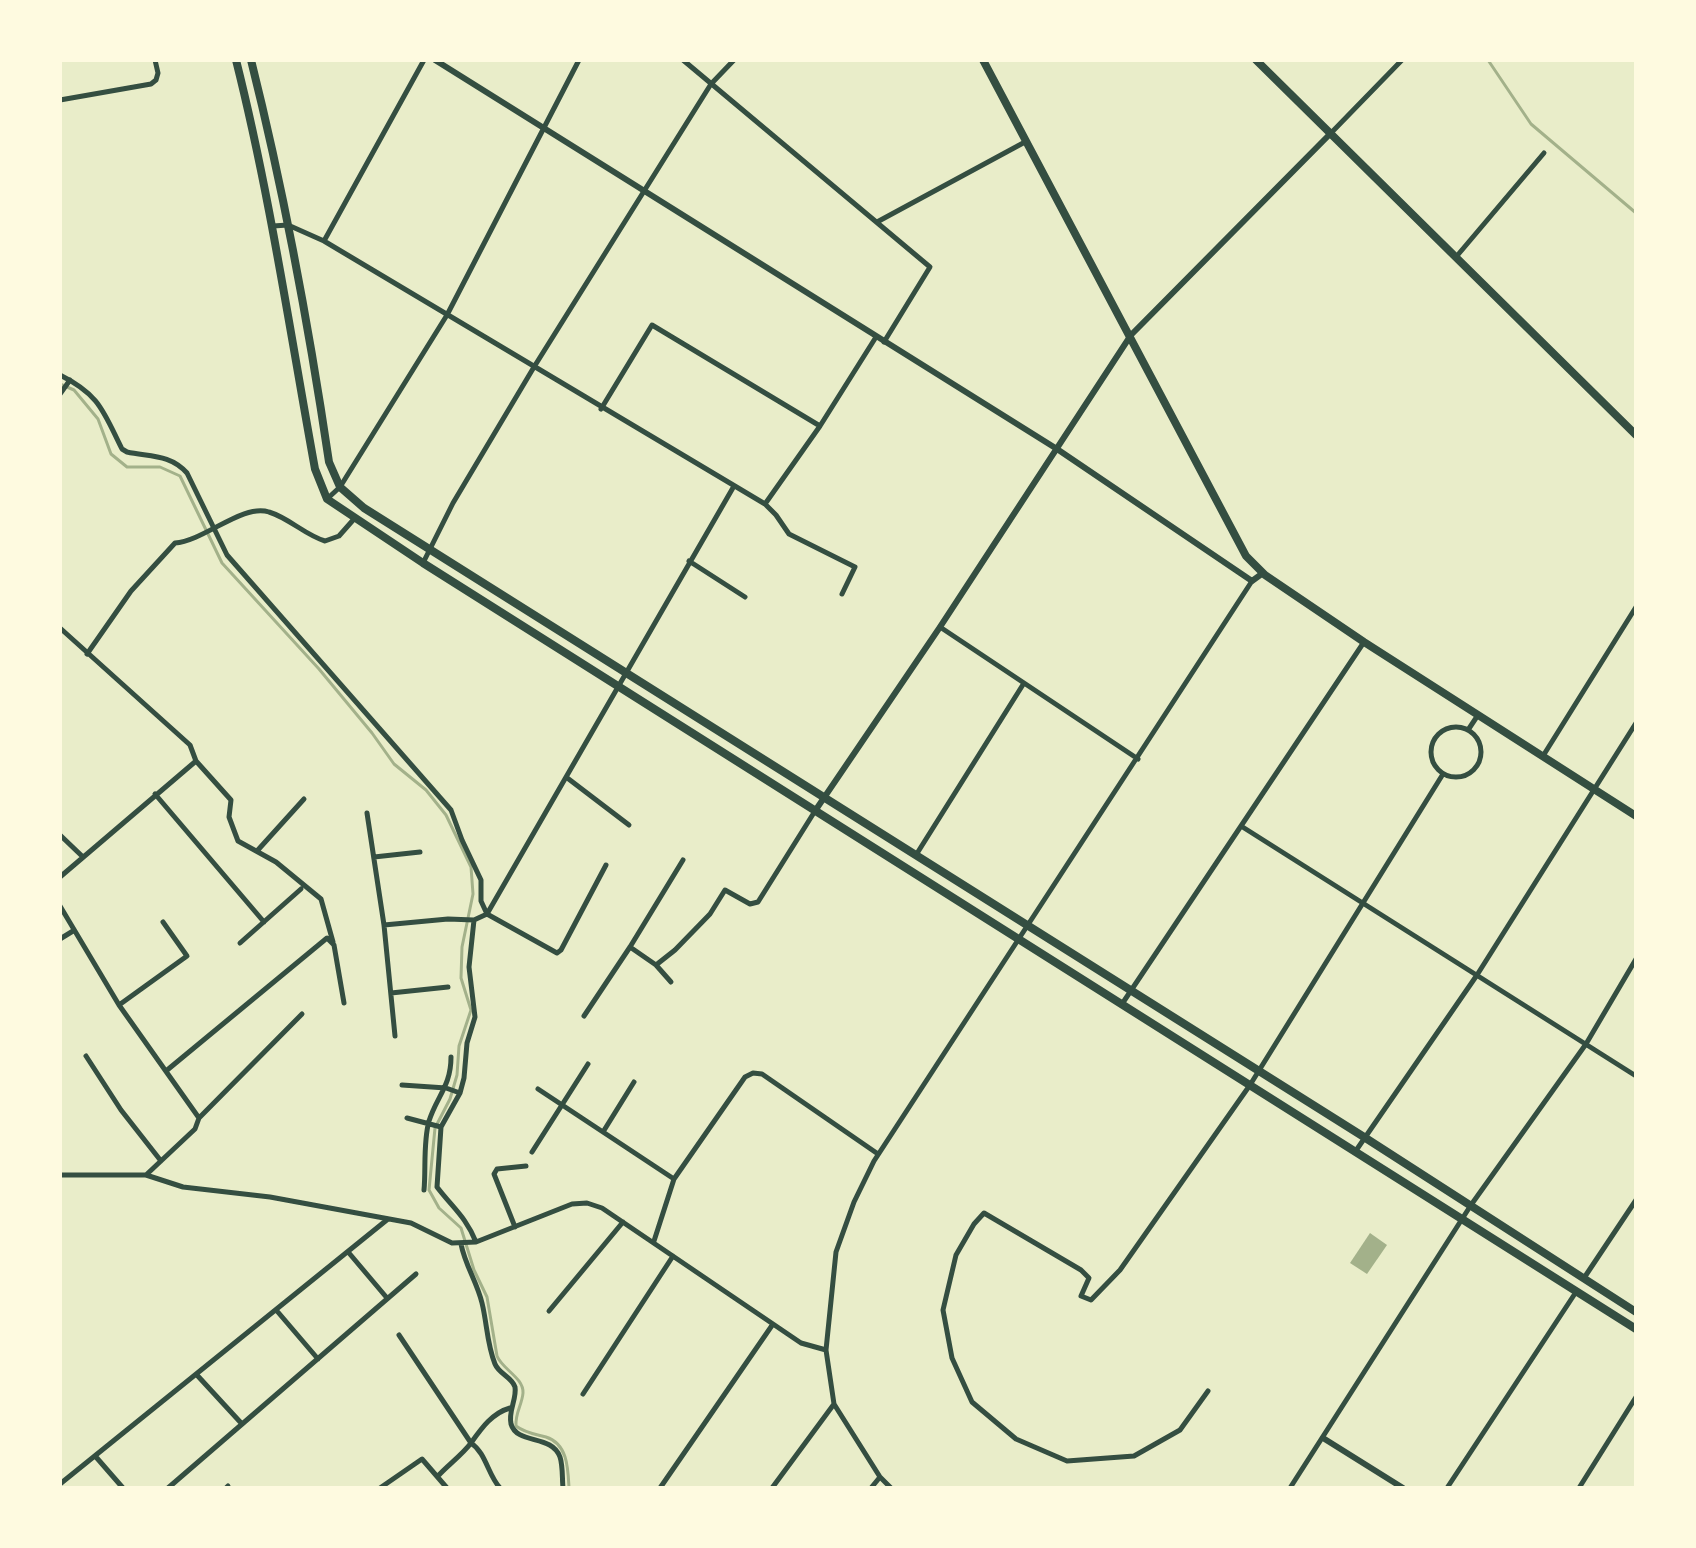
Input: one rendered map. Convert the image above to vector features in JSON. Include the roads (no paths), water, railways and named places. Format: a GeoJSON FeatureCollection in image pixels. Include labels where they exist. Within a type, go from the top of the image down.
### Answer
{"type":"FeatureCollection","features":[{"type":"Feature","properties":{"kind":"main road"},"geometry":{"type":"LineString","coordinates":[[236,60],[257,141],[315,469],[327,499],[423,563],[1636,1329]]}},
{"type":"Feature","properties":{"kind":"main road"},"geometry":{"type":"LineString","coordinates":[[251,60],[288,225],[329,462],[340,487],[364,508],[1364,1137],[1636,1312]]}},
{"type":"Feature","properties":{"kind":"main road"},"geometry":{"type":"LineString","coordinates":[[983,60],[1246,556],[1263,573],[1364,642],[1636,816]]}},
{"type":"Feature","properties":{"kind":"main road"},"geometry":{"type":"LineString","coordinates":[[1256,60],[1636,435]]}},
{"type":"Feature","properties":{"kind":"street"},"geometry":{"type":"LineString","coordinates":[[60,100],[151,84],[158,73],[155,60]]}},
{"type":"Feature","properties":{"kind":"street"},"geometry":{"type":"LineString","coordinates":[[324,241],[424,60]]}},
{"type":"Feature","properties":{"kind":"street"},"geometry":{"type":"LineString","coordinates":[[435,60],[1057,449],[1252,581]]}},
{"type":"Feature","properties":{"kind":"street"},"geometry":{"type":"LineString","coordinates":[[327,499],[340,487],[447,315],[579,60]]}},
{"type":"Feature","properties":{"kind":"street"},"geometry":{"type":"LineString","coordinates":[[683,60],[930,267],[884,342]]}},
{"type":"Feature","properties":{"kind":"street"},"geometry":{"type":"LineString","coordinates":[[423,563],[453,503],[643,190],[711,84],[734,60]]}},
{"type":"Feature","properties":{"kind":"street"},"geometry":{"type":"LineString","coordinates":[[656,965],[710,914],[725,890],[750,904],[758,902],[823,797],[940,627],[1131,335],[1402,60]]}},
{"type":"Feature","properties":{"kind":"street"},"geometry":{"type":"LineString","coordinates":[[877,222],[1025,142]]}},
{"type":"Feature","properties":{"kind":"street"},"geometry":{"type":"LineString","coordinates":[[1456,257],[1544,153]]}},
{"type":"Feature","properties":{"kind":"street"},"geometry":{"type":"LineString","coordinates":[[273,226],[288,225],[324,241],[601,409],[765,504],[789,534],[855,567],[842,594]]}},
{"type":"Feature","properties":{"kind":"street"},"geometry":{"type":"LineString","coordinates":[[601,409],[652,325],[820,426]]}},
{"type":"Feature","properties":{"kind":"street"},"geometry":{"type":"LineString","coordinates":[[765,504],[820,426],[876,337]]}},
{"type":"Feature","properties":{"kind":"street"},"geometry":{"type":"LineString","coordinates":[[60,375],[66,387],[82,386],[96,399],[122,449],[165,457],[187,473],[212,531],[227,555],[451,810],[481,880],[481,901],[487,914],[557,953],[606,865]]}},
{"type":"Feature","properties":{"kind":"street"},"geometry":{"type":"LineString","coordinates":[[384,925],[448,919],[474,920],[487,914],[734,486]]}},
{"type":"Feature","properties":{"kind":"street"},"geometry":{"type":"LineString","coordinates":[[87,654],[131,591],[175,543],[188,542],[239,516],[262,511],[270,512],[316,538],[331,540],[339,536],[354,519]]}},
{"type":"Feature","properties":{"kind":"street"},"geometry":{"type":"LineString","coordinates":[[689,561],[745,597]]}},
{"type":"Feature","properties":{"kind":"street"},"geometry":{"type":"LineString","coordinates":[[891,1488],[880,1477],[834,1404],[826,1350],[836,1252],[854,1202],[878,1154],[1018,938],[1252,581],[1263,573]]}},
{"type":"Feature","properties":{"kind":"street"},"geometry":{"type":"LineString","coordinates":[[1542,756],[1636,607]]}},
{"type":"Feature","properties":{"kind":"street"},"geometry":{"type":"LineString","coordinates":[[940,627],[1138,759]]}},
{"type":"Feature","properties":{"kind":"street"},"geometry":{"type":"LineString","coordinates":[[60,628],[190,745],[196,761],[231,800],[229,817],[238,841],[276,862],[321,899],[333,942],[344,1003]]}},
{"type":"Feature","properties":{"kind":"street"},"geometry":{"type":"LineString","coordinates":[[1122,1004],[1364,642]]}},
{"type":"Feature","properties":{"kind":"street"},"geometry":{"type":"LineString","coordinates":[[916,855],[1024,683]]}},
{"type":"Feature","properties":{"kind":"street"},"geometry":{"type":"LineString","coordinates":[[1468,730],[1478,715]]}},
{"type":"Feature","properties":{"kind":"street"},"geometry":{"type":"LineString","coordinates":[[1355,1152],[1477,975],[1636,723]]}},
{"type":"Feature","properties":{"kind":"street"},"geometry":{"type":"LineString","coordinates":[[1453,727],[1468,730],[1480,743],[1480,761],[1475,769],[1460,777],[1443,774],[1432,763],[1430,747],[1433,739],[1438,733],[1453,727]]}},
{"type":"Feature","properties":{"kind":"street"},"geometry":{"type":"LineString","coordinates":[[60,877],[196,761]]}},
{"type":"Feature","properties":{"kind":"street"},"geometry":{"type":"LineString","coordinates":[[1208,1391],[1180,1430],[1134,1456],[1067,1461],[1016,1439],[972,1402],[952,1358],[943,1310],[956,1255],[984,1213],[1081,1270],[1089,1278],[1081,1296],[1091,1300],[1120,1270],[1250,1085],[1443,774]]}},
{"type":"Feature","properties":{"kind":"street"},"geometry":{"type":"LineString","coordinates":[[566,777],[629,825]]}},
{"type":"Feature","properties":{"kind":"street"},"geometry":{"type":"LineString","coordinates":[[155,794],[264,922]]}},
{"type":"Feature","properties":{"kind":"street"},"geometry":{"type":"LineString","coordinates":[[257,851],[304,799]]}},
{"type":"Feature","properties":{"kind":"street"},"geometry":{"type":"LineString","coordinates":[[367,813],[384,925],[395,1036]]}},
{"type":"Feature","properties":{"kind":"street"},"geometry":{"type":"LineString","coordinates":[[1241,826],[1636,1076]]}},
{"type":"Feature","properties":{"kind":"street"},"geometry":{"type":"LineString","coordinates":[[60,835],[83,857]]}},
{"type":"Feature","properties":{"kind":"street"},"geometry":{"type":"LineString","coordinates":[[374,857],[420,852]]}},
{"type":"Feature","properties":{"kind":"street"},"geometry":{"type":"LineString","coordinates":[[584,1016],[683,860]]}},
{"type":"Feature","properties":{"kind":"street"},"geometry":{"type":"LineString","coordinates":[[240,943],[301,889]]}},
{"type":"Feature","properties":{"kind":"street"},"geometry":{"type":"LineString","coordinates":[[60,906],[119,1005],[199,1118]]}},
{"type":"Feature","properties":{"kind":"street"},"geometry":{"type":"LineString","coordinates":[[474,920],[469,967],[475,1017],[467,1043],[460,1093],[441,1127],[437,1187],[468,1222],[474,1242]]}},
{"type":"Feature","properties":{"kind":"street"},"geometry":{"type":"LineString","coordinates":[[119,1005],[187,956],[163,922]]}},
{"type":"Feature","properties":{"kind":"street"},"geometry":{"type":"LineString","coordinates":[[60,939],[73,931]]}},
{"type":"Feature","properties":{"kind":"street"},"geometry":{"type":"LineString","coordinates":[[166,1071],[327,938],[333,942]]}},
{"type":"Feature","properties":{"kind":"street"},"geometry":{"type":"LineString","coordinates":[[630,947],[656,965],[671,982]]}},
{"type":"Feature","properties":{"kind":"street"},"geometry":{"type":"LineString","coordinates":[[1290,1488],[1471,1205],[1586,1044],[1636,959]]}},
{"type":"Feature","properties":{"kind":"street"},"geometry":{"type":"LineString","coordinates":[[391,993],[448,987]]}},
{"type":"Feature","properties":{"kind":"street"},"geometry":{"type":"LineString","coordinates":[[146,1175],[195,1129],[199,1118],[302,1014]]}},
{"type":"Feature","properties":{"kind":"street"},"geometry":{"type":"LineString","coordinates":[[86,1056],[121,1110],[161,1161]]}},
{"type":"Feature","properties":{"kind":"street"},"geometry":{"type":"LineString","coordinates":[[424,1190],[429,1122],[446,1088],[451,1073],[451,1057]]}},
{"type":"Feature","properties":{"kind":"street"},"geometry":{"type":"LineString","coordinates":[[532,1152],[588,1064]]}},
{"type":"Feature","properties":{"kind":"street"},"geometry":{"type":"LineString","coordinates":[[654,1241],[674,1179],[745,1077],[753,1073],[762,1074],[878,1154]]}},
{"type":"Feature","properties":{"kind":"street"},"geometry":{"type":"LineString","coordinates":[[603,1132],[634,1082]]}},
{"type":"Feature","properties":{"kind":"street"},"geometry":{"type":"LineString","coordinates":[[402,1085],[446,1088],[460,1093]]}},
{"type":"Feature","properties":{"kind":"street"},"geometry":{"type":"LineString","coordinates":[[538,1089],[674,1179]]}},
{"type":"Feature","properties":{"kind":"street"},"geometry":{"type":"LineString","coordinates":[[407,1118],[441,1127]]}},
{"type":"Feature","properties":{"kind":"street"},"geometry":{"type":"LineString","coordinates":[[515,1227],[494,1174],[497,1169],[526,1166]]}},
{"type":"Feature","properties":{"kind":"street"},"geometry":{"type":"LineString","coordinates":[[60,1175],[146,1175],[183,1187],[270,1197],[411,1223],[452,1243],[462,1244],[572,1204],[587,1203],[602,1208],[654,1241],[801,1343],[826,1350]]}},
{"type":"Feature","properties":{"kind":"street"},"geometry":{"type":"LineString","coordinates":[[1586,1280],[1636,1200]]}},
{"type":"Feature","properties":{"kind":"street"},"geometry":{"type":"LineString","coordinates":[[60,1484],[389,1219]]}},
{"type":"Feature","properties":{"kind":"street"},"geometry":{"type":"LineString","coordinates":[[549,1311],[623,1222]]}},
{"type":"Feature","properties":{"kind":"street"},"geometry":{"type":"LineString","coordinates":[[462,1244],[464,1259],[482,1300],[496,1368],[512,1382],[516,1390],[510,1408],[511,1426],[519,1435],[550,1444],[559,1455],[563,1488]]}},
{"type":"Feature","properties":{"kind":"street"},"geometry":{"type":"LineString","coordinates":[[349,1253],[387,1299]]}},
{"type":"Feature","properties":{"kind":"street"},"geometry":{"type":"LineString","coordinates":[[583,1394],[673,1256]]}},
{"type":"Feature","properties":{"kind":"street"},"geometry":{"type":"LineString","coordinates":[[168,1488],[416,1274]]}},
{"type":"Feature","properties":{"kind":"street"},"geometry":{"type":"LineString","coordinates":[[1447,1488],[1577,1291]]}},
{"type":"Feature","properties":{"kind":"street"},"geometry":{"type":"LineString","coordinates":[[277,1311],[318,1359]]}},
{"type":"Feature","properties":{"kind":"street"},"geometry":{"type":"LineString","coordinates":[[660,1488],[773,1324]]}},
{"type":"Feature","properties":{"kind":"street"},"geometry":{"type":"LineString","coordinates":[[399,1335],[471,1443],[481,1452],[493,1480],[500,1488]]}},
{"type":"Feature","properties":{"kind":"street"},"geometry":{"type":"LineString","coordinates":[[196,1374],[242,1424]]}},
{"type":"Feature","properties":{"kind":"street"},"geometry":{"type":"LineString","coordinates":[[1579,1488],[1636,1397]]}},
{"type":"Feature","properties":{"kind":"street"},"geometry":{"type":"LineString","coordinates":[[772,1488],[834,1404]]}},
{"type":"Feature","properties":{"kind":"street"},"geometry":{"type":"LineString","coordinates":[[438,1476],[471,1443],[481,1428],[504,1409],[510,1408]]}},
{"type":"Feature","properties":{"kind":"street"},"geometry":{"type":"LineString","coordinates":[[1323,1438],[1403,1488]]}},
{"type":"Feature","properties":{"kind":"street"},"geometry":{"type":"LineString","coordinates":[[96,1457],[123,1488]]}},
{"type":"Feature","properties":{"kind":"street"},"geometry":{"type":"LineString","coordinates":[[380,1488],[422,1459],[447,1488]]}},
{"type":"Feature","properties":{"kind":"street"},"geometry":{"type":"LineString","coordinates":[[871,1488],[880,1477]]}},
{"type":"Feature","properties":{"kind":"waterway"},"geometry":{"type":"LineString","coordinates":[[1488,60],[1531,124],[1636,213]]}},
{"type":"Feature","properties":{"kind":"waterway"},"geometry":{"type":"LineString","coordinates":[[60,384],[74,390],[98,419],[111,454],[127,467],[160,467],[180,476],[222,563],[319,669],[394,764],[426,790],[446,815],[471,867],[473,894],[462,947],[461,978],[471,1010],[459,1046],[457,1075],[450,1099],[435,1128],[429,1190],[439,1208],[461,1228],[474,1270],[487,1297],[497,1356],[522,1388],[516,1426],[559,1445],[565,1458],[569,1488]]}}]}
